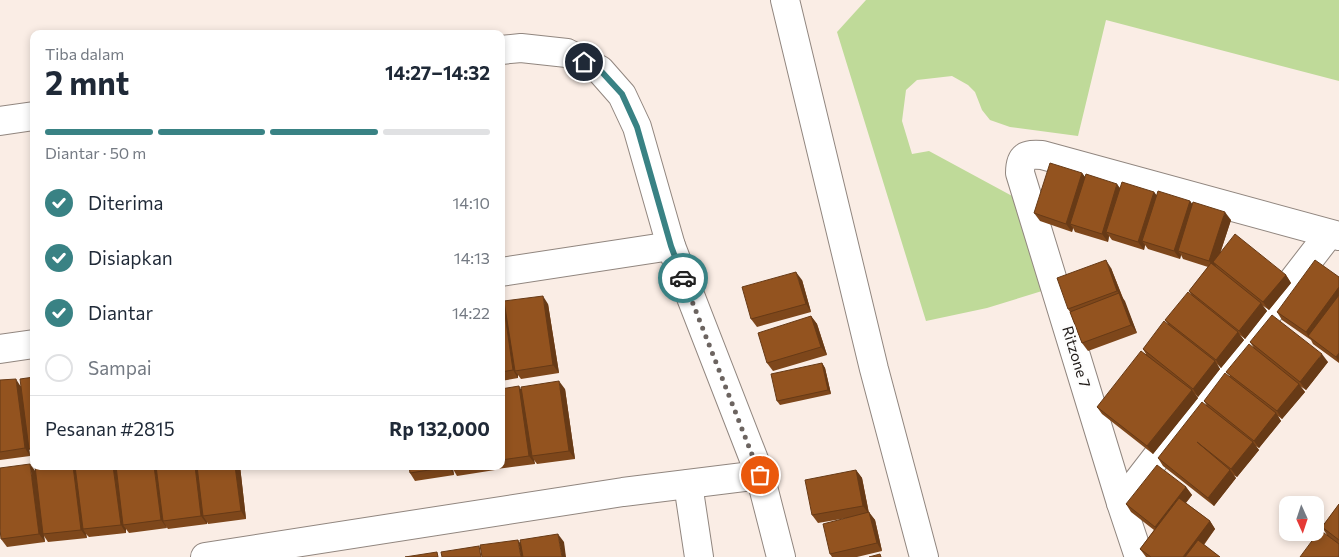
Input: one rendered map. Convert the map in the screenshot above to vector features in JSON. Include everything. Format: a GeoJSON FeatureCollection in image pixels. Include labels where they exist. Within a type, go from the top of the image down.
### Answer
{"type":"FeatureCollection","features":[{"type":"Feature","properties":{"kind":"street"},"geometry":{"type":"LineString","coordinates":[[785,0],[874,369],[924,557]]}},
{"type":"Feature","properties":{"kind":"street"},"geometry":{"type":"LineString","coordinates":[[505,50],[521,48],[567,53],[600,70],[622,94],[637,127],[671,246],[760,475],[781,557]]}},
{"type":"Feature","properties":{"kind":"street"},"geometry":{"type":"LineString","coordinates":[[0,121],[30,117]]}},
{"type":"Feature","properties":{"kind":"street","name":"Ritzone 7"},"geometry":{"type":"LineString","coordinates":[[1140,557],[1121,503],[1020,173],[1020,163],[1023,157],[1030,154],[1042,155],[1334,235]]}},
{"type":"Feature","properties":{"kind":"street"},"geometry":{"type":"LineString","coordinates":[[1121,503],[1334,235]]}},
{"type":"Feature","properties":{"kind":"street"},"geometry":{"type":"LineString","coordinates":[[505,271],[671,246]]}},
{"type":"Feature","properties":{"kind":"street"},"geometry":{"type":"LineString","coordinates":[[0,349],[30,345]]}},
{"type":"Feature","properties":{"kind":"street"},"geometry":{"type":"LineString","coordinates":[[205,557],[623,492],[760,475]]}},
{"type":"Feature","properties":{"kind":"street"},"geometry":{"type":"LineString","coordinates":[[688,484],[699,557]]}},
{"type":"Feature","properties":{"kind":"green space"},"geometry":{"type":"Polygon","coordinates":[[[866,0],[1339,0],[1339,81],[1106,20],[1078,136],[1010,127],[990,120],[982,110],[975,92],[968,85],[952,76],[917,80],[906,90],[902,121],[912,154],[929,151],[1014,197],[1042,291],[987,308],[926,321],[837,32],[866,0]]]}},
{"type":"Feature","properties":{"kind":"building"},"geometry":{"type":"Polygon","coordinates":[[[1050,163],[1082,173],[1066,224],[1034,213],[1050,163]]]}},
{"type":"Feature","properties":{"kind":"building"},"geometry":{"type":"Polygon","coordinates":[[[1086,174],[1117,184],[1102,234],[1070,224],[1086,174]]]}},
{"type":"Feature","properties":{"kind":"building"},"geometry":{"type":"Polygon","coordinates":[[[1122,182],[1154,192],[1138,242],[1106,232],[1122,182]]]}},
{"type":"Feature","properties":{"kind":"building"},"geometry":{"type":"Polygon","coordinates":[[[1158,191],[1190,201],[1174,251],[1142,241],[1158,191]]]}},
{"type":"Feature","properties":{"kind":"building"},"geometry":{"type":"Polygon","coordinates":[[[1193,202],[1225,212],[1209,261],[1178,251],[1193,202]]]}},
{"type":"Feature","properties":{"kind":"building"},"geometry":{"type":"Polygon","coordinates":[[[1235,234],[1286,275],[1263,302],[1213,262],[1235,234]]]}},
{"type":"Feature","properties":{"kind":"building"},"geometry":{"type":"Polygon","coordinates":[[[1106,260],[1117,291],[1068,309],[1057,278],[1106,260]]]}},
{"type":"Feature","properties":{"kind":"building"},"geometry":{"type":"Polygon","coordinates":[[[1315,260],[1339,277],[1339,287],[1306,332],[1277,312],[1315,260]]]}},
{"type":"Feature","properties":{"kind":"building"},"geometry":{"type":"Polygon","coordinates":[[[1211,263],[1261,303],[1239,331],[1189,291],[1211,263]]]}},
{"type":"Feature","properties":{"kind":"building"},"geometry":{"type":"Polygon","coordinates":[[[796,272],[806,304],[751,319],[742,287],[796,272]]]}},
{"type":"Feature","properties":{"kind":"building"},"geometry":{"type":"Polygon","coordinates":[[[1188,292],[1238,332],[1216,360],[1165,320],[1188,292]]]}},
{"type":"Feature","properties":{"kind":"building"},"geometry":{"type":"Polygon","coordinates":[[[1119,293],[1131,325],[1082,343],[1070,312],[1119,293]]]}},
{"type":"Feature","properties":{"kind":"building"},"geometry":{"type":"Polygon","coordinates":[[[1339,295],[1339,353],[1336,357],[1308,336],[1339,295]]]}},
{"type":"Feature","properties":{"kind":"building"},"geometry":{"type":"Polygon","coordinates":[[[543,296],[553,365],[515,371],[505,301],[543,296]]]}},
{"type":"Feature","properties":{"kind":"building"},"geometry":{"type":"Polygon","coordinates":[[[505,315],[513,370],[505,371],[505,315]]]}},
{"type":"Feature","properties":{"kind":"building"},"geometry":{"type":"Polygon","coordinates":[[[1272,315],[1322,354],[1300,382],[1250,342],[1272,315]]]}},
{"type":"Feature","properties":{"kind":"building"},"geometry":{"type":"Polygon","coordinates":[[[811,316],[821,347],[767,363],[758,333],[811,316]]]}},
{"type":"Feature","properties":{"kind":"building"},"geometry":{"type":"Polygon","coordinates":[[[1164,321],[1215,361],[1193,389],[1143,349],[1164,321]]]}},
{"type":"Feature","properties":{"kind":"building"},"geometry":{"type":"Polygon","coordinates":[[[1249,344],[1299,384],[1277,411],[1226,372],[1249,344]]]}},
{"type":"Feature","properties":{"kind":"building"},"geometry":{"type":"Polygon","coordinates":[[[1141,351],[1192,390],[1147,446],[1097,407],[1141,351]]]}},
{"type":"Feature","properties":{"kind":"building"},"geometry":{"type":"Polygon","coordinates":[[[822,363],[828,390],[777,401],[771,374],[822,363]]]}},
{"type":"Feature","properties":{"kind":"building"},"geometry":{"type":"Polygon","coordinates":[[[1225,373],[1276,413],[1254,441],[1204,401],[1225,373]]]}},
{"type":"Feature","properties":{"kind":"building"},"geometry":{"type":"Polygon","coordinates":[[[30,378],[29,449],[20,379],[30,378]]]}},
{"type":"Feature","properties":{"kind":"building"},"geometry":{"type":"Polygon","coordinates":[[[16,379],[25,448],[0,452],[0,380],[16,379]]]}},
{"type":"Feature","properties":{"kind":"building"},"geometry":{"type":"Polygon","coordinates":[[[559,381],[569,451],[532,456],[521,387],[559,381]]]}},
{"type":"Feature","properties":{"kind":"building"},"geometry":{"type":"Polygon","coordinates":[[[519,386],[529,456],[505,459],[505,388],[519,386]]]}},
{"type":"Feature","properties":{"kind":"building"},"geometry":{"type":"Polygon","coordinates":[[[1202,402],[1253,442],[1231,469],[1197,442],[1230,470],[1208,498],[1158,458],[1202,402]]]}},
{"type":"Feature","properties":{"kind":"building"},"geometry":{"type":"Polygon","coordinates":[[[30,464],[39,534],[1,539],[0,468],[30,464]]]}},
{"type":"Feature","properties":{"kind":"building"},"geometry":{"type":"Polygon","coordinates":[[[1157,465],[1186,487],[1155,527],[1126,504],[1157,465]]]}},
{"type":"Feature","properties":{"kind":"building"},"geometry":{"type":"Polygon","coordinates":[[[35,470],[74,470],[81,530],[43,534],[35,470]]]}},
{"type":"Feature","properties":{"kind":"building"},"geometry":{"type":"Polygon","coordinates":[[[76,470],[114,470],[121,525],[83,529],[76,470]]]}},
{"type":"Feature","properties":{"kind":"building"},"geometry":{"type":"Polygon","coordinates":[[[116,470],[155,470],[161,520],[123,525],[116,470]]]}},
{"type":"Feature","properties":{"kind":"building"},"geometry":{"type":"Polygon","coordinates":[[[157,470],[195,470],[201,516],[163,521],[157,470]]]}},
{"type":"Feature","properties":{"kind":"building"},"geometry":{"type":"Polygon","coordinates":[[[197,470],[236,470],[241,511],[203,516],[197,470]]]}},
{"type":"Feature","properties":{"kind":"building"},"geometry":{"type":"Polygon","coordinates":[[[410,470],[429,470],[410,473],[410,470]]]}},
{"type":"Feature","properties":{"kind":"building"},"geometry":{"type":"Polygon","coordinates":[[[856,470],[863,506],[812,515],[805,480],[856,470]]]}},
{"type":"Feature","properties":{"kind":"building"},"geometry":{"type":"Polygon","coordinates":[[[1179,498],[1210,521],[1183,557],[1151,557],[1140,549],[1179,498]]]}},
{"type":"Feature","properties":{"kind":"building"},"geometry":{"type":"Polygon","coordinates":[[[1339,504],[1339,540],[1324,529],[1324,524],[1339,504]]]}},
{"type":"Feature","properties":{"kind":"building"},"geometry":{"type":"Polygon","coordinates":[[[869,512],[877,543],[830,554],[823,524],[869,512]]]}},
{"type":"Feature","properties":{"kind":"building"},"geometry":{"type":"Polygon","coordinates":[[[1324,533],[1339,544],[1339,557],[1300,557],[1312,541],[1324,541],[1324,533]]]}},
{"type":"Feature","properties":{"kind":"building"},"geometry":{"type":"Polygon","coordinates":[[[558,534],[562,557],[523,557],[520,540],[558,534]]]}},
{"type":"Feature","properties":{"kind":"building"},"geometry":{"type":"Polygon","coordinates":[[[518,540],[521,557],[482,557],[480,545],[518,540]]]}},
{"type":"Feature","properties":{"kind":"building"},"geometry":{"type":"Polygon","coordinates":[[[1198,540],[1220,557],[1185,557],[1198,540]]]}},
{"type":"Feature","properties":{"kind":"building"},"geometry":{"type":"Polygon","coordinates":[[[479,546],[481,557],[442,557],[441,552],[479,546]]]}},
{"type":"Feature","properties":{"kind":"building"},"geometry":{"type":"Polygon","coordinates":[[[437,552],[438,557],[405,557],[437,552]]]}},
{"type":"Feature","properties":{"kind":"building"},"geometry":{"type":"Polygon","coordinates":[[[880,554],[881,557],[869,557],[880,554]]]}},
{"type":"Feature","properties":{"kind":"way so far"},"geometry":{"type":"LineString","coordinates":[[683,278],[760,475]]}},
{"type":"Feature","properties":{"kind":"route"},"geometry":{"type":"LineString","coordinates":[[584,62],[600,70],[622,94],[637,127],[671,246],[683,278]]}}]}
